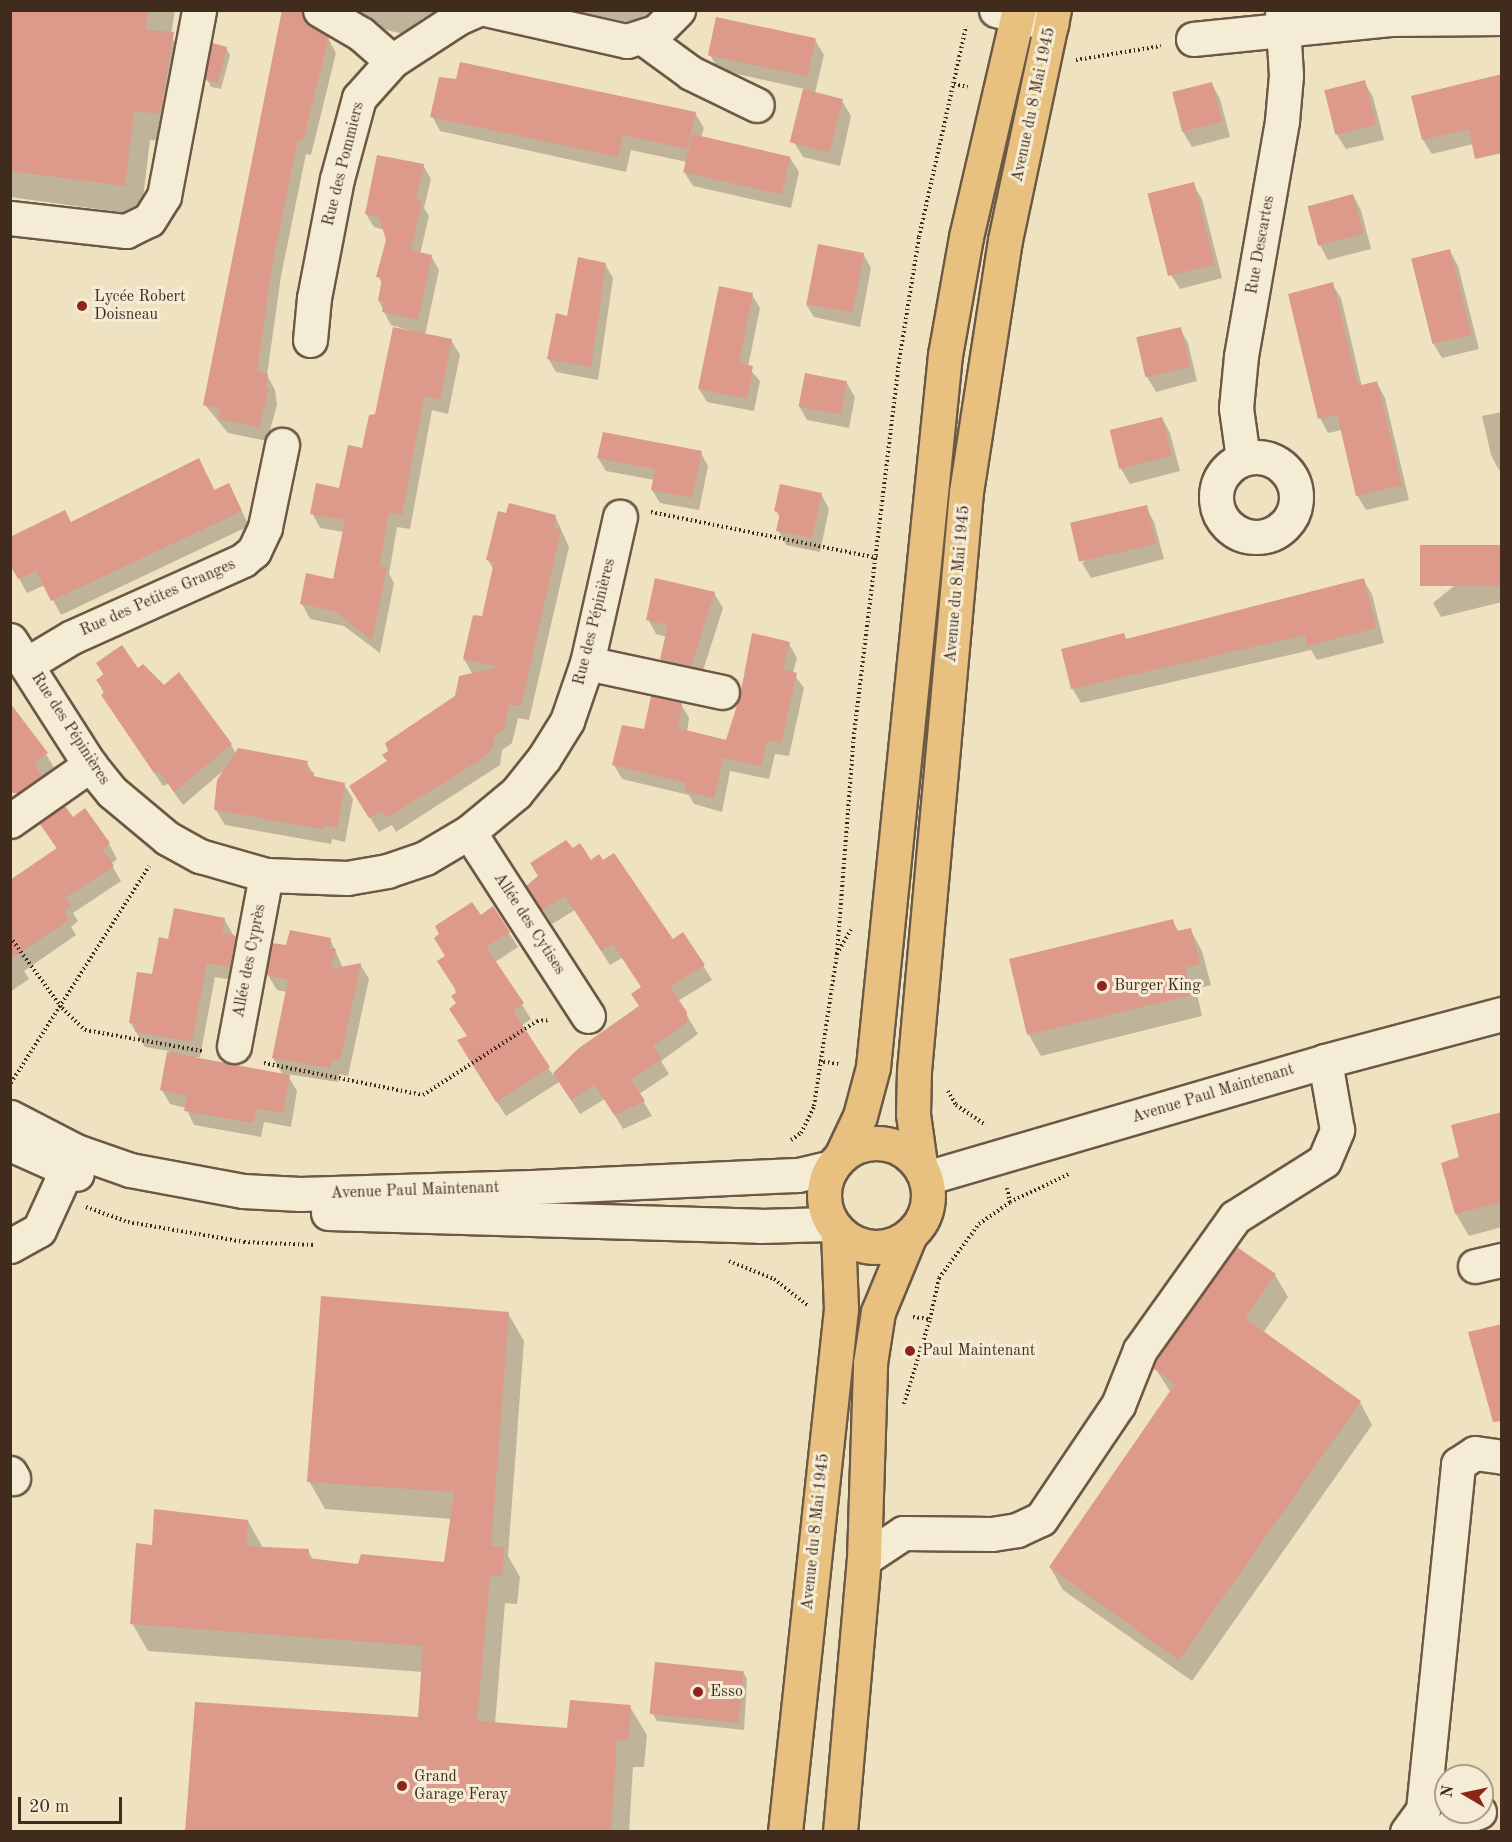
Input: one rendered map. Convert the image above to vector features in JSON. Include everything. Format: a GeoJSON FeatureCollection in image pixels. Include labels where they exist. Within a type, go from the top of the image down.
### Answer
{"type":"FeatureCollection","features":[{"type":"Feature","properties":{"kind":"main road","name":"Avenue du 8 Mai 1945"},"geometry":{"type":"LineString","coordinates":[[785,1832],[841,1309],[835,1228],[824,1195],[837,1161],[860,1116],[873,1067],[945,356],[1000,15]]}},
{"type":"Feature","properties":{"kind":"main road","name":"Avenue du 8 Mai 1945"},"geometry":{"type":"LineString","coordinates":[[840,1832],[864,1559],[870,1363],[878,1312],[909,1237],[927,1210],[913,1114],[914,1071],[966,492],[1005,240],[1053,17]]}},
{"type":"Feature","properties":{"kind":"main road"},"geometry":{"type":"LineString","coordinates":[[837,1161],[867,1143],[882,1143],[909,1154],[923,1171]]}},
{"type":"Feature","properties":{"kind":"main road"},"geometry":{"type":"LineString","coordinates":[[835,1228],[857,1244],[880,1248],[909,1237]]}},
{"type":"Feature","properties":{"kind":"main road"},"geometry":{"type":"LineString","coordinates":[[828,1832],[853,1686]]}},
{"type":"Feature","properties":{"kind":"street"},"geometry":{"type":"LineString","coordinates":[[10,218],[126,231],[149,220],[164,196],[199,10]]}},
{"type":"Feature","properties":{"kind":"street"},"geometry":{"type":"LineString","coordinates":[[320,10],[361,34],[392,62]]}},
{"type":"Feature","properties":{"kind":"street","name":"Rue des Pommiers"},"geometry":{"type":"LineString","coordinates":[[310,340],[314,298],[354,116],[369,83],[392,62],[458,18],[476,10]]}},
{"type":"Feature","properties":{"kind":"street"},"geometry":{"type":"LineString","coordinates":[[489,10],[612,39],[643,38],[668,24],[678,10]]}},
{"type":"Feature","properties":{"kind":"street"},"geometry":{"type":"LineString","coordinates":[[1000,15],[1053,17]]}},
{"type":"Feature","properties":{"kind":"street"},"geometry":{"type":"LineString","coordinates":[[1193,39],[1283,21],[1502,18]]}},
{"type":"Feature","properties":{"kind":"street","name":"Rue Descartes"},"geometry":{"type":"LineString","coordinates":[[1243,458],[1236,408],[1240,356],[1281,132],[1283,21]]}},
{"type":"Feature","properties":{"kind":"street"},"geometry":{"type":"LineString","coordinates":[[643,38],[691,73],[757,105]]}},
{"type":"Feature","properties":{"kind":"street","name":"Rue des Petites Granges"},"geometry":{"type":"LineString","coordinates":[[19,652],[72,637],[243,560],[254,551],[264,527],[282,445]]}},
{"type":"Feature","properties":{"kind":"street","name":"Rue des Pépinières"},"geometry":{"type":"LineString","coordinates":[[19,652],[90,765],[112,792],[167,838],[200,856],[266,875],[347,878],[387,871],[425,858],[469,832],[516,794],[544,758],[567,721],[587,663],[620,517]]}},
{"type":"Feature","properties":{"kind":"street"},"geometry":{"type":"LineString","coordinates":[[587,663],[722,692]]}},
{"type":"Feature","properties":{"kind":"street"},"geometry":{"type":"LineString","coordinates":[[10,821],[90,765]]}},
{"type":"Feature","properties":{"kind":"street","name":"Allée des Cytises"},"geometry":{"type":"LineString","coordinates":[[469,832],[588,1016]]}},
{"type":"Feature","properties":{"kind":"street","name":"Allée des Cyprès"},"geometry":{"type":"LineString","coordinates":[[234,1046],[266,875]]}},
{"type":"Feature","properties":{"kind":"street","name":"Avenue Paul Maintenant"},"geometry":{"type":"LineString","coordinates":[[923,1171],[1502,1014]]}},
{"type":"Feature","properties":{"kind":"street"},"geometry":{"type":"LineString","coordinates":[[864,1559],[903,1533],[992,1534],[1017,1530],[1041,1519],[1118,1405],[1140,1350],[1235,1217],[1324,1161],[1337,1130],[1325,1061]]}},
{"type":"Feature","properties":{"kind":"street","name":"Avenue Paul Maintenant"},"geometry":{"type":"LineString","coordinates":[[10,1117],[76,1151],[130,1170],[243,1191],[300,1194],[798,1175],[837,1161]]}},
{"type":"Feature","properties":{"kind":"street","name":"Avenue Paul Maintenant"},"geometry":{"type":"LineString","coordinates":[[10,1144],[66,1171],[123,1189],[238,1210],[835,1228]]}},
{"type":"Feature","properties":{"kind":"street"},"geometry":{"type":"LineString","coordinates":[[10,1245],[39,1230],[66,1171]]}},
{"type":"Feature","properties":{"kind":"street"},"geometry":{"type":"LineString","coordinates":[[1407,1832],[1423,1810],[1458,1464],[1475,1453],[1502,1457]]}},
{"type":"Feature","properties":{"kind":"path"},"geometry":{"type":"LineString","coordinates":[[764,1176],[774,1151],[801,1133],[814,1106],[837,954],[854,734],[877,558],[898,368],[918,237],[1000,15]]}},
{"type":"Feature","properties":{"kind":"path"},"geometry":{"type":"LineString","coordinates":[[1053,17],[1073,60],[1193,39]]}},
{"type":"Feature","properties":{"kind":"path"},"geometry":{"type":"LineString","coordinates":[[620,517],[639,510],[877,558]]}},
{"type":"Feature","properties":{"kind":"path"},"geometry":{"type":"LineString","coordinates":[[10,1083],[62,1008],[167,838]]}},
{"type":"Feature","properties":{"kind":"path"},"geometry":{"type":"LineString","coordinates":[[837,954],[854,925]]}},
{"type":"Feature","properties":{"kind":"path"},"geometry":{"type":"LineString","coordinates":[[10,937],[62,1008],[85,1030],[209,1053],[234,1046],[253,1061],[423,1095],[537,1021],[588,1016]]}},
{"type":"Feature","properties":{"kind":"path"},"geometry":{"type":"LineString","coordinates":[[759,1272],[760,1226]]}},
{"type":"Feature","properties":{"kind":"building"},"geometry":{"type":"Polygon","coordinates":[[[10,10],[148,10],[146,30],[174,32],[160,114],[134,111],[125,186],[10,171],[10,10]]]}},
{"type":"Feature","properties":{"kind":"building"},"geometry":{"type":"Polygon","coordinates":[[[282,10],[301,10],[310,26],[329,37],[303,141],[298,140],[273,260],[257,372],[268,374],[266,388],[269,389],[259,427],[218,419],[221,409],[203,405],[282,10]]]}},
{"type":"Feature","properties":{"kind":"building"},"geometry":{"type":"Polygon","coordinates":[[[716,17],[816,38],[808,76],[708,55],[716,17]]]}},
{"type":"Feature","properties":{"kind":"building"},"geometry":{"type":"Polygon","coordinates":[[[212,43],[227,47],[218,83],[205,80],[212,43]]]}},
{"type":"Feature","properties":{"kind":"building"},"geometry":{"type":"Polygon","coordinates":[[[460,62],[696,112],[687,149],[623,135],[618,157],[430,117],[439,77],[456,79],[460,62]]]}},
{"type":"Feature","properties":{"kind":"building"},"geometry":{"type":"Polygon","coordinates":[[[1502,74],[1502,153],[1475,159],[1469,129],[1422,140],[1411,96],[1502,74]]]}},
{"type":"Feature","properties":{"kind":"building"},"geometry":{"type":"Polygon","coordinates":[[[1365,80],[1376,125],[1335,135],[1324,90],[1365,80]]]}},
{"type":"Feature","properties":{"kind":"building"},"geometry":{"type":"Polygon","coordinates":[[[1212,82],[1222,122],[1182,132],[1172,92],[1212,82]]]}},
{"type":"Feature","properties":{"kind":"building"},"geometry":{"type":"Polygon","coordinates":[[[803,89],[843,99],[829,152],[790,142],[803,89]]]}},
{"type":"Feature","properties":{"kind":"building"},"geometry":{"type":"Polygon","coordinates":[[[692,134],[790,157],[782,195],[683,172],[692,134]]]}},
{"type":"Feature","properties":{"kind":"building"},"geometry":{"type":"Polygon","coordinates":[[[377,155],[424,164],[416,200],[422,201],[411,250],[432,255],[418,320],[382,312],[384,302],[378,301],[382,278],[376,277],[386,240],[379,217],[365,214],[377,155]]]}},
{"type":"Feature","properties":{"kind":"building"},"geometry":{"type":"Polygon","coordinates":[[[1194,182],[1215,264],[1168,276],[1147,194],[1194,182]]]}},
{"type":"Feature","properties":{"kind":"building"},"geometry":{"type":"Polygon","coordinates":[[[1353,194],[1364,234],[1318,246],[1308,206],[1353,194]]]}},
{"type":"Feature","properties":{"kind":"building"},"geometry":{"type":"Polygon","coordinates":[[[818,244],[864,253],[852,313],[806,304],[818,244]]]}},
{"type":"Feature","properties":{"kind":"building"},"geometry":{"type":"Polygon","coordinates":[[[1450,249],[1471,334],[1432,344],[1411,259],[1450,249]]]}},
{"type":"Feature","properties":{"kind":"building"},"geometry":{"type":"Polygon","coordinates":[[[578,257],[606,263],[591,367],[547,359],[556,313],[567,316],[578,257]]]}},
{"type":"Feature","properties":{"kind":"building"},"geometry":{"type":"Polygon","coordinates":[[[1333,282],[1358,386],[1377,381],[1402,485],[1356,496],[1337,414],[1318,419],[1288,294],[1333,282]]]}},
{"type":"Feature","properties":{"kind":"building"},"geometry":{"type":"Polygon","coordinates":[[[719,286],[753,293],[739,363],[753,366],[747,399],[698,389],[719,286]]]}},
{"type":"Feature","properties":{"kind":"building"},"geometry":{"type":"Polygon","coordinates":[[[393,327],[452,339],[440,400],[424,396],[402,515],[389,513],[380,566],[387,567],[372,640],[334,611],[300,604],[306,573],[333,579],[345,520],[310,514],[316,483],[339,488],[348,445],[362,448],[369,415],[375,414],[393,327]]]}},
{"type":"Feature","properties":{"kind":"building"},"geometry":{"type":"Polygon","coordinates":[[[1181,327],[1190,367],[1145,377],[1136,337],[1181,327]]]}},
{"type":"Feature","properties":{"kind":"building"},"geometry":{"type":"Polygon","coordinates":[[[805,373],[847,381],[841,415],[799,406],[805,373]]]}},
{"type":"Feature","properties":{"kind":"building"},"geometry":{"type":"Polygon","coordinates":[[[1162,417],[1172,456],[1119,469],[1110,430],[1162,417]]]}},
{"type":"Feature","properties":{"kind":"building"},"geometry":{"type":"Polygon","coordinates":[[[603,432],[702,451],[692,498],[651,490],[655,469],[597,458],[603,432]]]}},
{"type":"Feature","properties":{"kind":"building"},"geometry":{"type":"Polygon","coordinates":[[[199,458],[214,490],[229,483],[242,511],[51,601],[36,571],[18,579],[10,565],[10,537],[65,510],[71,522],[199,458]]]}},
{"type":"Feature","properties":{"kind":"building"},"geometry":{"type":"Polygon","coordinates":[[[780,484],[822,493],[812,538],[776,531],[780,513],[774,511],[780,484]]]}},
{"type":"Feature","properties":{"kind":"building"},"geometry":{"type":"Polygon","coordinates":[[[509,503],[556,515],[554,528],[561,530],[521,706],[509,704],[505,728],[495,735],[492,749],[479,761],[386,818],[382,811],[369,818],[349,786],[387,761],[382,755],[388,751],[385,743],[455,696],[459,676],[500,667],[463,659],[473,615],[482,616],[494,562],[486,560],[498,511],[506,513],[509,503]]]}},
{"type":"Feature","properties":{"kind":"building"},"geometry":{"type":"Polygon","coordinates":[[[1147,505],[1156,544],[1079,562],[1070,523],[1147,505]]]}},
{"type":"Feature","properties":{"kind":"building"},"geometry":{"type":"Polygon","coordinates":[[[1420,545],[1502,545],[1502,586],[1420,586],[1420,545]]]}},
{"type":"Feature","properties":{"kind":"building"},"geometry":{"type":"Polygon","coordinates":[[[655,578],[715,592],[691,666],[660,659],[668,625],[646,620],[655,578]]]}},
{"type":"Feature","properties":{"kind":"building"},"geometry":{"type":"Polygon","coordinates":[[[1364,578],[1376,628],[1307,646],[1305,635],[1071,689],[1061,649],[1124,633],[1126,639],[1364,578]]]}},
{"type":"Feature","properties":{"kind":"building"},"geometry":{"type":"Polygon","coordinates":[[[752,633],[790,642],[783,669],[797,673],[781,743],[767,741],[761,766],[723,758],[714,799],[685,790],[686,783],[612,765],[622,725],[644,729],[651,696],[682,703],[678,728],[726,740],[740,696],[752,633]]]}},
{"type":"Feature","properties":{"kind":"building"},"geometry":{"type":"Polygon","coordinates":[[[122,645],[138,668],[143,664],[164,685],[179,672],[232,744],[174,792],[159,771],[154,773],[101,695],[105,692],[96,680],[104,674],[96,663],[122,645]]]}},
{"type":"Feature","properties":{"kind":"building"},"geometry":{"type":"Polygon","coordinates":[[[10,703],[48,753],[34,763],[42,776],[18,793],[10,793],[10,703]]]}},
{"type":"Feature","properties":{"kind":"building"},"geometry":{"type":"Polygon","coordinates":[[[238,748],[308,761],[306,770],[314,772],[313,776],[345,783],[337,828],[324,825],[323,829],[214,810],[217,780],[238,748]]]}},
{"type":"Feature","properties":{"kind":"building"},"geometry":{"type":"Polygon","coordinates":[[[65,806],[73,817],[85,808],[110,843],[103,849],[114,866],[65,898],[71,906],[64,911],[69,920],[10,959],[10,880],[57,848],[39,823],[65,806]]]}},
{"type":"Feature","properties":{"kind":"building"},"geometry":{"type":"Polygon","coordinates":[[[566,840],[573,848],[580,843],[591,860],[599,854],[603,860],[614,853],[673,939],[683,932],[705,965],[670,987],[687,1012],[687,1022],[653,1046],[662,1059],[631,1079],[645,1101],[614,1115],[595,1085],[571,1100],[553,1073],[579,1048],[639,1006],[631,994],[641,987],[613,944],[601,951],[565,896],[542,910],[526,886],[538,876],[530,863],[566,840]]]}},
{"type":"Feature","properties":{"kind":"building"},"geometry":{"type":"Polygon","coordinates":[[[472,902],[481,915],[493,906],[510,932],[486,947],[524,1003],[513,1011],[550,1067],[496,1102],[457,1040],[467,1036],[449,1009],[456,1003],[451,996],[457,992],[437,961],[445,956],[434,938],[439,934],[435,926],[472,902]]]}},
{"type":"Feature","properties":{"kind":"building"},"geometry":{"type":"Polygon","coordinates":[[[174,908],[225,918],[222,933],[236,936],[230,967],[207,963],[192,1042],[135,1032],[136,1024],[129,1023],[137,972],[152,974],[159,937],[168,939],[174,908]]]}},
{"type":"Feature","properties":{"kind":"building","name":"Burger King"},"geometry":{"type":"Polygon","coordinates":[[[1173,919],[1176,931],[1191,928],[1200,964],[1185,968],[1191,995],[1027,1035],[1009,959],[1173,919]]]}},
{"type":"Feature","properties":{"kind":"building"},"geometry":{"type":"Polygon","coordinates":[[[290,930],[331,938],[329,948],[336,949],[331,969],[361,963],[340,1061],[331,1060],[330,1068],[272,1058],[288,980],[266,975],[272,943],[286,945],[290,930]]]}},
{"type":"Feature","properties":{"kind":"building"},"geometry":{"type":"Polygon","coordinates":[[[167,1052],[290,1075],[283,1113],[256,1109],[253,1123],[184,1111],[187,1096],[160,1090],[167,1052]]]}},
{"type":"Feature","properties":{"kind":"building"},"geometry":{"type":"Polygon","coordinates":[[[1502,1112],[1502,1202],[1455,1214],[1441,1163],[1459,1157],[1451,1125],[1502,1112]]]}},
{"type":"Feature","properties":{"kind":"building"},"geometry":{"type":"Polygon","coordinates":[[[1237,1247],[1276,1274],[1245,1318],[1361,1401],[1179,1660],[1049,1567],[1175,1384],[1153,1368],[1155,1362],[1237,1247]]]}},
{"type":"Feature","properties":{"kind":"building"},"geometry":{"type":"Polygon","coordinates":[[[321,1296],[509,1312],[491,1546],[504,1547],[502,1576],[490,1575],[477,1721],[567,1728],[570,1700],[631,1705],[629,1740],[617,1739],[611,1832],[185,1832],[195,1702],[418,1717],[423,1646],[130,1624],[136,1543],[152,1545],[154,1509],[248,1520],[246,1546],[309,1549],[308,1558],[358,1564],[361,1554],[444,1562],[454,1492],[307,1482],[321,1296]]]}},
{"type":"Feature","properties":{"kind":"building"},"geometry":{"type":"Polygon","coordinates":[[[1502,1324],[1502,1421],[1493,1422],[1468,1332],[1502,1324]]]}},
{"type":"Feature","properties":{"kind":"building","name":"Esso"},"geometry":{"type":"Polygon","coordinates":[[[655,1662],[744,1671],[738,1723],[650,1714],[655,1662]]]}},
{"type":"Feature","properties":{"kind":"place","name":"Lycée Robert Doisneau"},"geometry":{"type":"Point","coordinates":[82,306]}},
{"type":"Feature","properties":{"kind":"place","name":"Burger King"},"geometry":{"type":"Point","coordinates":[1102,986]}},
{"type":"Feature","properties":{"kind":"place","name":"Paul Maintenant"},"geometry":{"type":"Point","coordinates":[910,1351]}},
{"type":"Feature","properties":{"kind":"place","name":"Esso"},"geometry":{"type":"Point","coordinates":[698,1692]}},
{"type":"Feature","properties":{"kind":"place","name":"Grand Garage Feray"},"geometry":{"type":"Point","coordinates":[402,1786]}}]}
